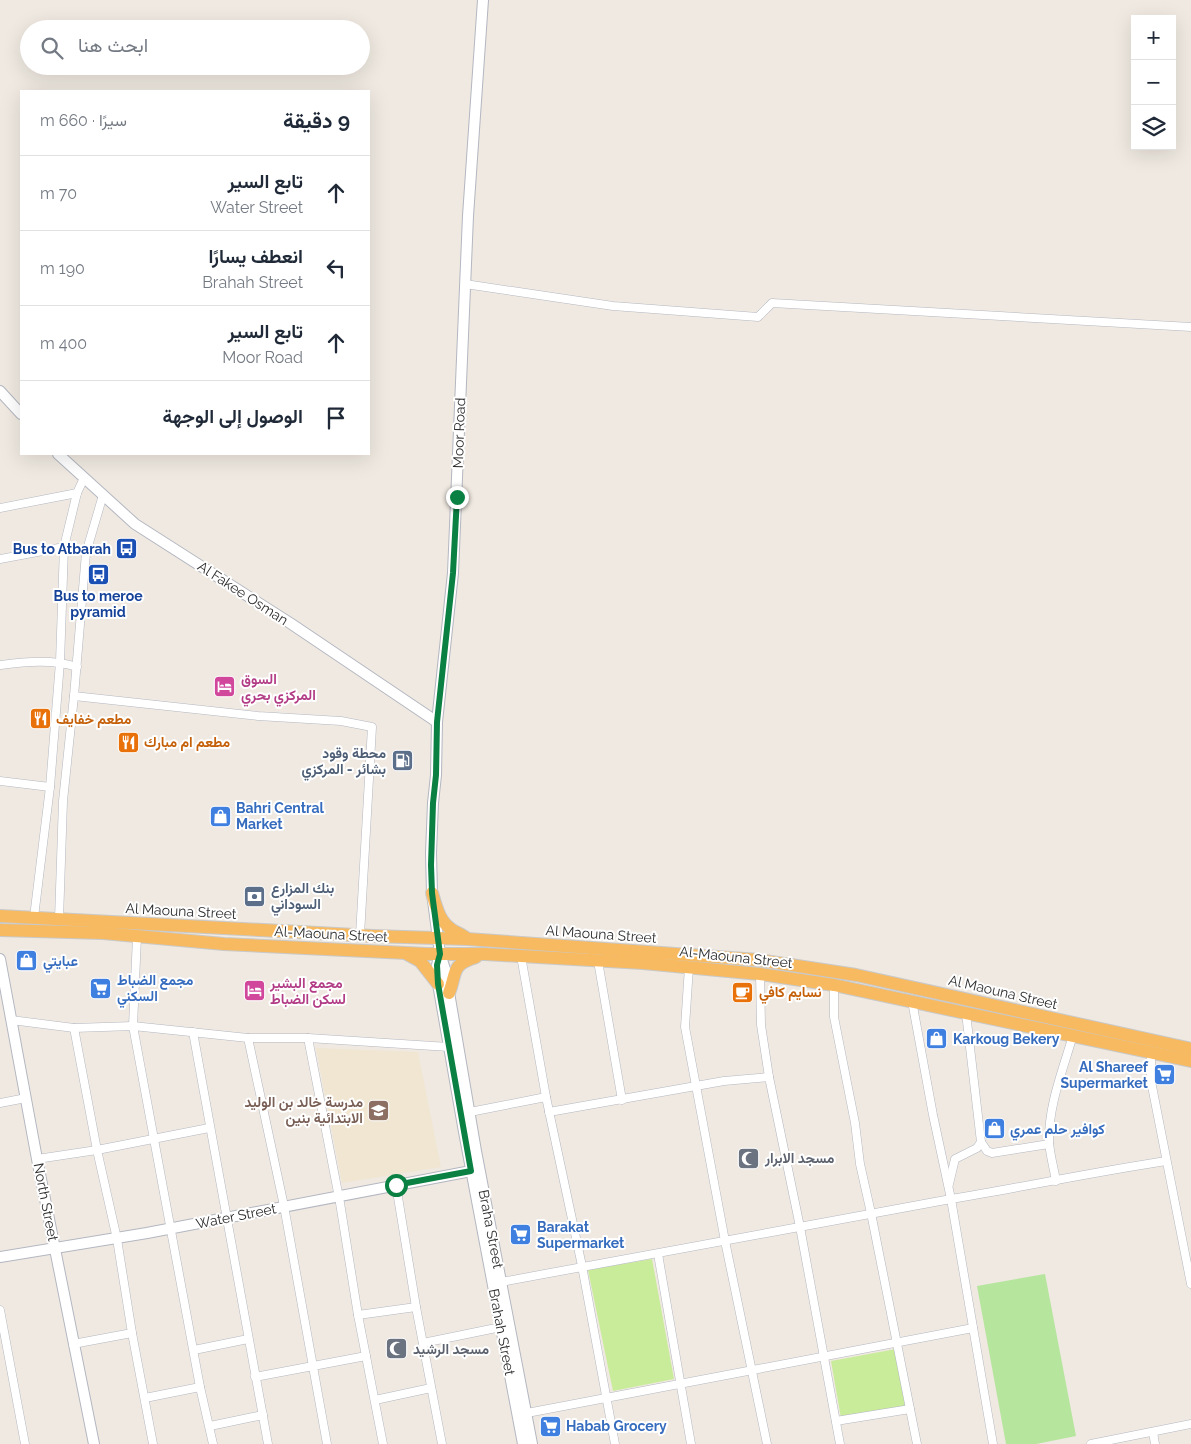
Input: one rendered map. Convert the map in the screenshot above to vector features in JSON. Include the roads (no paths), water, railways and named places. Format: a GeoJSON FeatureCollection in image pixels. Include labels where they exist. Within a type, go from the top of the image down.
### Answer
{"type":"FeatureCollection","features":[{"type":"Feature","properties":{"kind":"highway"},"geometry":{"type":"LineString","coordinates":[[432,893],[443,923],[467,939]]}},
{"type":"Feature","properties":{"kind":"highway","name":"Al Maouna Street"},"geometry":{"type":"LineString","coordinates":[[0,916],[59,919],[104,927],[467,939],[760,960],[856,975],[1191,1049]]}},
{"type":"Feature","properties":{"kind":"highway","name":"Al-Maouna Street"},"geometry":{"type":"LineString","coordinates":[[0,930],[104,927],[137,937],[224,944],[522,956],[689,967],[760,974],[834,985],[1191,1061]]}},
{"type":"Feature","properties":{"kind":"highway"},"geometry":{"type":"LineString","coordinates":[[402,952],[420,961],[438,984]]}},
{"type":"Feature","properties":{"kind":"highway"},"geometry":{"type":"LineString","coordinates":[[449,994],[452,978],[461,962],[485,954]]}},
{"type":"Feature","properties":{"kind":"street","name":"Moor Road"},"geometry":{"type":"LineString","coordinates":[[440,954],[432,893],[431,853],[437,722],[453,573],[465,284],[483,0]]}},
{"type":"Feature","properties":{"kind":"street"},"geometry":{"type":"LineString","coordinates":[[465,284],[613,306],[758,317],[772,303],[1191,327]]}},
{"type":"Feature","properties":{"kind":"street"},"geometry":{"type":"LineString","coordinates":[[0,391],[20,413]]}},
{"type":"Feature","properties":{"kind":"street","name":"Al Fakee Osman"},"geometry":{"type":"LineString","coordinates":[[59,455],[134,524],[290,623],[437,722]]}},
{"type":"Feature","properties":{"kind":"street"},"geometry":{"type":"LineString","coordinates":[[34,917],[50,787],[60,662],[64,546],[77,493],[84,478]]}},
{"type":"Feature","properties":{"kind":"street"},"geometry":{"type":"LineString","coordinates":[[0,508],[77,493]]}},
{"type":"Feature","properties":{"kind":"street"},"geometry":{"type":"LineString","coordinates":[[59,919],[63,801],[77,667],[86,553],[103,495]]}},
{"type":"Feature","properties":{"kind":"street"},"geometry":{"type":"LineString","coordinates":[[0,559],[64,546]]}},
{"type":"Feature","properties":{"kind":"street"},"geometry":{"type":"LineString","coordinates":[[0,665],[24,662],[60,662],[77,667]]}},
{"type":"Feature","properties":{"kind":"street"},"geometry":{"type":"LineString","coordinates":[[74,696],[258,716],[341,721],[372,727],[360,935]]}},
{"type":"Feature","properties":{"kind":"street"},"geometry":{"type":"LineString","coordinates":[[0,781],[50,787]]}},
{"type":"Feature","properties":{"kind":"street"},"geometry":{"type":"LineString","coordinates":[[137,937],[132,1026],[155,1139],[200,1388],[213,1444]]}},
{"type":"Feature","properties":{"kind":"street","name":"Brahah Street"},"geometry":{"type":"LineString","coordinates":[[440,954],[437,965],[438,984],[471,1171],[523,1444]]}},
{"type":"Feature","properties":{"kind":"street","name":"Braha Street"},"geometry":{"type":"LineString","coordinates":[[440,954],[445,969],[532,1444]]}},
{"type":"Feature","properties":{"kind":"street"},"geometry":{"type":"LineString","coordinates":[[522,956],[546,1097],[582,1266],[615,1444]]}},
{"type":"Feature","properties":{"kind":"street","name":"North Street"},"geometry":{"type":"LineString","coordinates":[[0,959],[4,1000],[11,1020],[94,1444]]}},
{"type":"Feature","properties":{"kind":"street"},"geometry":{"type":"LineString","coordinates":[[598,961],[622,1100]]}},
{"type":"Feature","properties":{"kind":"street"},"geometry":{"type":"LineString","coordinates":[[689,967],[684,1022],[725,1241],[767,1444]]}},
{"type":"Feature","properties":{"kind":"street"},"geometry":{"type":"LineString","coordinates":[[760,974],[761,1025],[769,1077],[800,1227],[840,1444]]}},
{"type":"Feature","properties":{"kind":"street"},"geometry":{"type":"LineString","coordinates":[[834,985],[834,1017],[855,1123],[864,1181],[872,1213],[917,1444]]}},
{"type":"Feature","properties":{"kind":"street"},"geometry":{"type":"LineString","coordinates":[[912,1001],[933,1115],[949,1186],[992,1444]]}},
{"type":"Feature","properties":{"kind":"street"},"geometry":{"type":"LineString","coordinates":[[966,1012],[981,1142],[987,1151],[992,1153],[1049,1144]]}},
{"type":"Feature","properties":{"kind":"street"},"geometry":{"type":"LineString","coordinates":[[11,1020],[74,1028],[132,1026],[248,1038],[308,1038],[449,1047]]}},
{"type":"Feature","properties":{"kind":"street"},"geometry":{"type":"LineString","coordinates":[[74,1028],[97,1150],[117,1239],[153,1444]]}},
{"type":"Feature","properties":{"kind":"street"},"geometry":{"type":"LineString","coordinates":[[192,1032],[268,1444]]}},
{"type":"Feature","properties":{"kind":"street"},"geometry":{"type":"LineString","coordinates":[[1056,1181],[1049,1144],[1055,1098],[1073,1035]]}},
{"type":"Feature","properties":{"kind":"street"},"geometry":{"type":"LineString","coordinates":[[248,1038],[284,1206],[327,1444]]}},
{"type":"Feature","properties":{"kind":"street"},"geometry":{"type":"LineString","coordinates":[[308,1038],[383,1444]]}},
{"type":"Feature","properties":{"kind":"street"},"geometry":{"type":"LineString","coordinates":[[1151,1052],[1151,1081],[1191,1284]]}},
{"type":"Feature","properties":{"kind":"street"},"geometry":{"type":"LineString","coordinates":[[550,1112],[736,1079],[769,1077]]}},
{"type":"Feature","properties":{"kind":"street"},"geometry":{"type":"LineString","coordinates":[[470,1112],[546,1097]]}},
{"type":"Feature","properties":{"kind":"street"},"geometry":{"type":"LineString","coordinates":[[0,1103],[26,1098]]}},
{"type":"Feature","properties":{"kind":"street"},"geometry":{"type":"LineString","coordinates":[[37,1160],[209,1128]]}},
{"type":"Feature","properties":{"kind":"street"},"geometry":{"type":"LineString","coordinates":[[949,1186],[955,1159],[977,1148],[981,1142]]}},
{"type":"Feature","properties":{"kind":"street"},"geometry":{"type":"LineString","coordinates":[[501,1282],[951,1198],[1166,1161]]}},
{"type":"Feature","properties":{"kind":"street","name":"Water Street"},"geometry":{"type":"LineString","coordinates":[[0,1257],[117,1239],[471,1171]]}},
{"type":"Feature","properties":{"kind":"street"},"geometry":{"type":"LineString","coordinates":[[396,1185],[416,1308],[442,1444]]}},
{"type":"Feature","properties":{"kind":"street"},"geometry":{"type":"LineString","coordinates":[[658,1254],[691,1444]]}},
{"type":"Feature","properties":{"kind":"street"},"geometry":{"type":"LineString","coordinates":[[358,1315],[416,1308]]}},
{"type":"Feature","properties":{"kind":"street"},"geometry":{"type":"LineString","coordinates":[[0,1310],[25,1444]]}},
{"type":"Feature","properties":{"kind":"street"},"geometry":{"type":"LineString","coordinates":[[423,1343],[501,1327]]}},
{"type":"Feature","properties":{"kind":"street"},"geometry":{"type":"LineString","coordinates":[[526,1412],[974,1328]]}},
{"type":"Feature","properties":{"kind":"street"},"geometry":{"type":"LineString","coordinates":[[74,1344],[132,1333]]}},
{"type":"Feature","properties":{"kind":"street"},"geometry":{"type":"LineString","coordinates":[[194,1350],[248,1339]]}},
{"type":"Feature","properties":{"kind":"street"},"geometry":{"type":"LineString","coordinates":[[255,1377],[366,1356]]}},
{"type":"Feature","properties":{"kind":"street"},"geometry":{"type":"LineString","coordinates":[[145,1398],[200,1388]]}},
{"type":"Feature","properties":{"kind":"street"},"geometry":{"type":"LineString","coordinates":[[375,1400],[431,1388]]}},
{"type":"Feature","properties":{"kind":"street"},"geometry":{"type":"LineString","coordinates":[[836,1421],[910,1409]]}},
{"type":"Feature","properties":{"kind":"street"},"geometry":{"type":"LineString","coordinates":[[210,1426],[263,1415]]}},
{"type":"Feature","properties":{"kind":"street"},"geometry":{"type":"LineString","coordinates":[[1092,1444],[1191,1424]]}},
{"type":"Feature","properties":{"kind":"street"},"geometry":{"type":"LineString","coordinates":[[1153,1432],[1155,1444]]}},
{"type":"Feature","properties":{"kind":"place","name":"Bus to Atbarah"},"geometry":{"type":"Point","coordinates":[127,549]}},
{"type":"Feature","properties":{"kind":"place","name":"Bus to meroe pyramid"},"geometry":{"type":"Point","coordinates":[98,574]}},
{"type":"Feature","properties":{"kind":"place","name":"السوق المركزي بحري"},"geometry":{"type":"Point","coordinates":[225,687]}},
{"type":"Feature","properties":{"kind":"place","name":"مطعم خفايف"},"geometry":{"type":"Point","coordinates":[40,719]}},
{"type":"Feature","properties":{"kind":"place","name":"مطعم ام مبارك"},"geometry":{"type":"Point","coordinates":[128,742]}},
{"type":"Feature","properties":{"kind":"place","name":"محطة وقود بشائر - المركزي"},"geometry":{"type":"Point","coordinates":[402,761]}},
{"type":"Feature","properties":{"kind":"place","name":"Bahri Central Market"},"geometry":{"type":"Point","coordinates":[220,816]}},
{"type":"Feature","properties":{"kind":"place","name":"بنك المزارع السوداني"},"geometry":{"type":"Point","coordinates":[255,896]}},
{"type":"Feature","properties":{"kind":"place","name":"عبايتي"},"geometry":{"type":"Point","coordinates":[27,961]}},
{"type":"Feature","properties":{"kind":"place","name":"مجمع الضباط السكني"},"geometry":{"type":"Point","coordinates":[101,988]}},
{"type":"Feature","properties":{"kind":"place","name":"مجمع البشير لسكن الضباط"},"geometry":{"type":"Point","coordinates":[254,991]}},
{"type":"Feature","properties":{"kind":"place","name":"نسايم كافي"},"geometry":{"type":"Point","coordinates":[743,992]}},
{"type":"Feature","properties":{"kind":"place","name":"Karkoug Bekery"},"geometry":{"type":"Point","coordinates":[937,1039]}},
{"type":"Feature","properties":{"kind":"place","name":"Al Shareef Supermarket"},"geometry":{"type":"Point","coordinates":[1164,1075]}},
{"type":"Feature","properties":{"kind":"place","name":"مدرسة خالد بن الوليد الابتدائية بنين"},"geometry":{"type":"Point","coordinates":[379,1110]}},
{"type":"Feature","properties":{"kind":"place","name":"كوافير حلم عمري"},"geometry":{"type":"Point","coordinates":[994,1129]}},
{"type":"Feature","properties":{"kind":"place","name":"مسجد الابرار"},"geometry":{"type":"Point","coordinates":[749,1158]}},
{"type":"Feature","properties":{"kind":"place","name":"Barakat Supermarket"},"geometry":{"type":"Point","coordinates":[521,1235]}},
{"type":"Feature","properties":{"kind":"place","name":"مسجد الرشيد"},"geometry":{"type":"Point","coordinates":[397,1349]}},
{"type":"Feature","properties":{"kind":"place","name":"Habab Grocery"},"geometry":{"type":"Point","coordinates":[550,1426]}}]}
